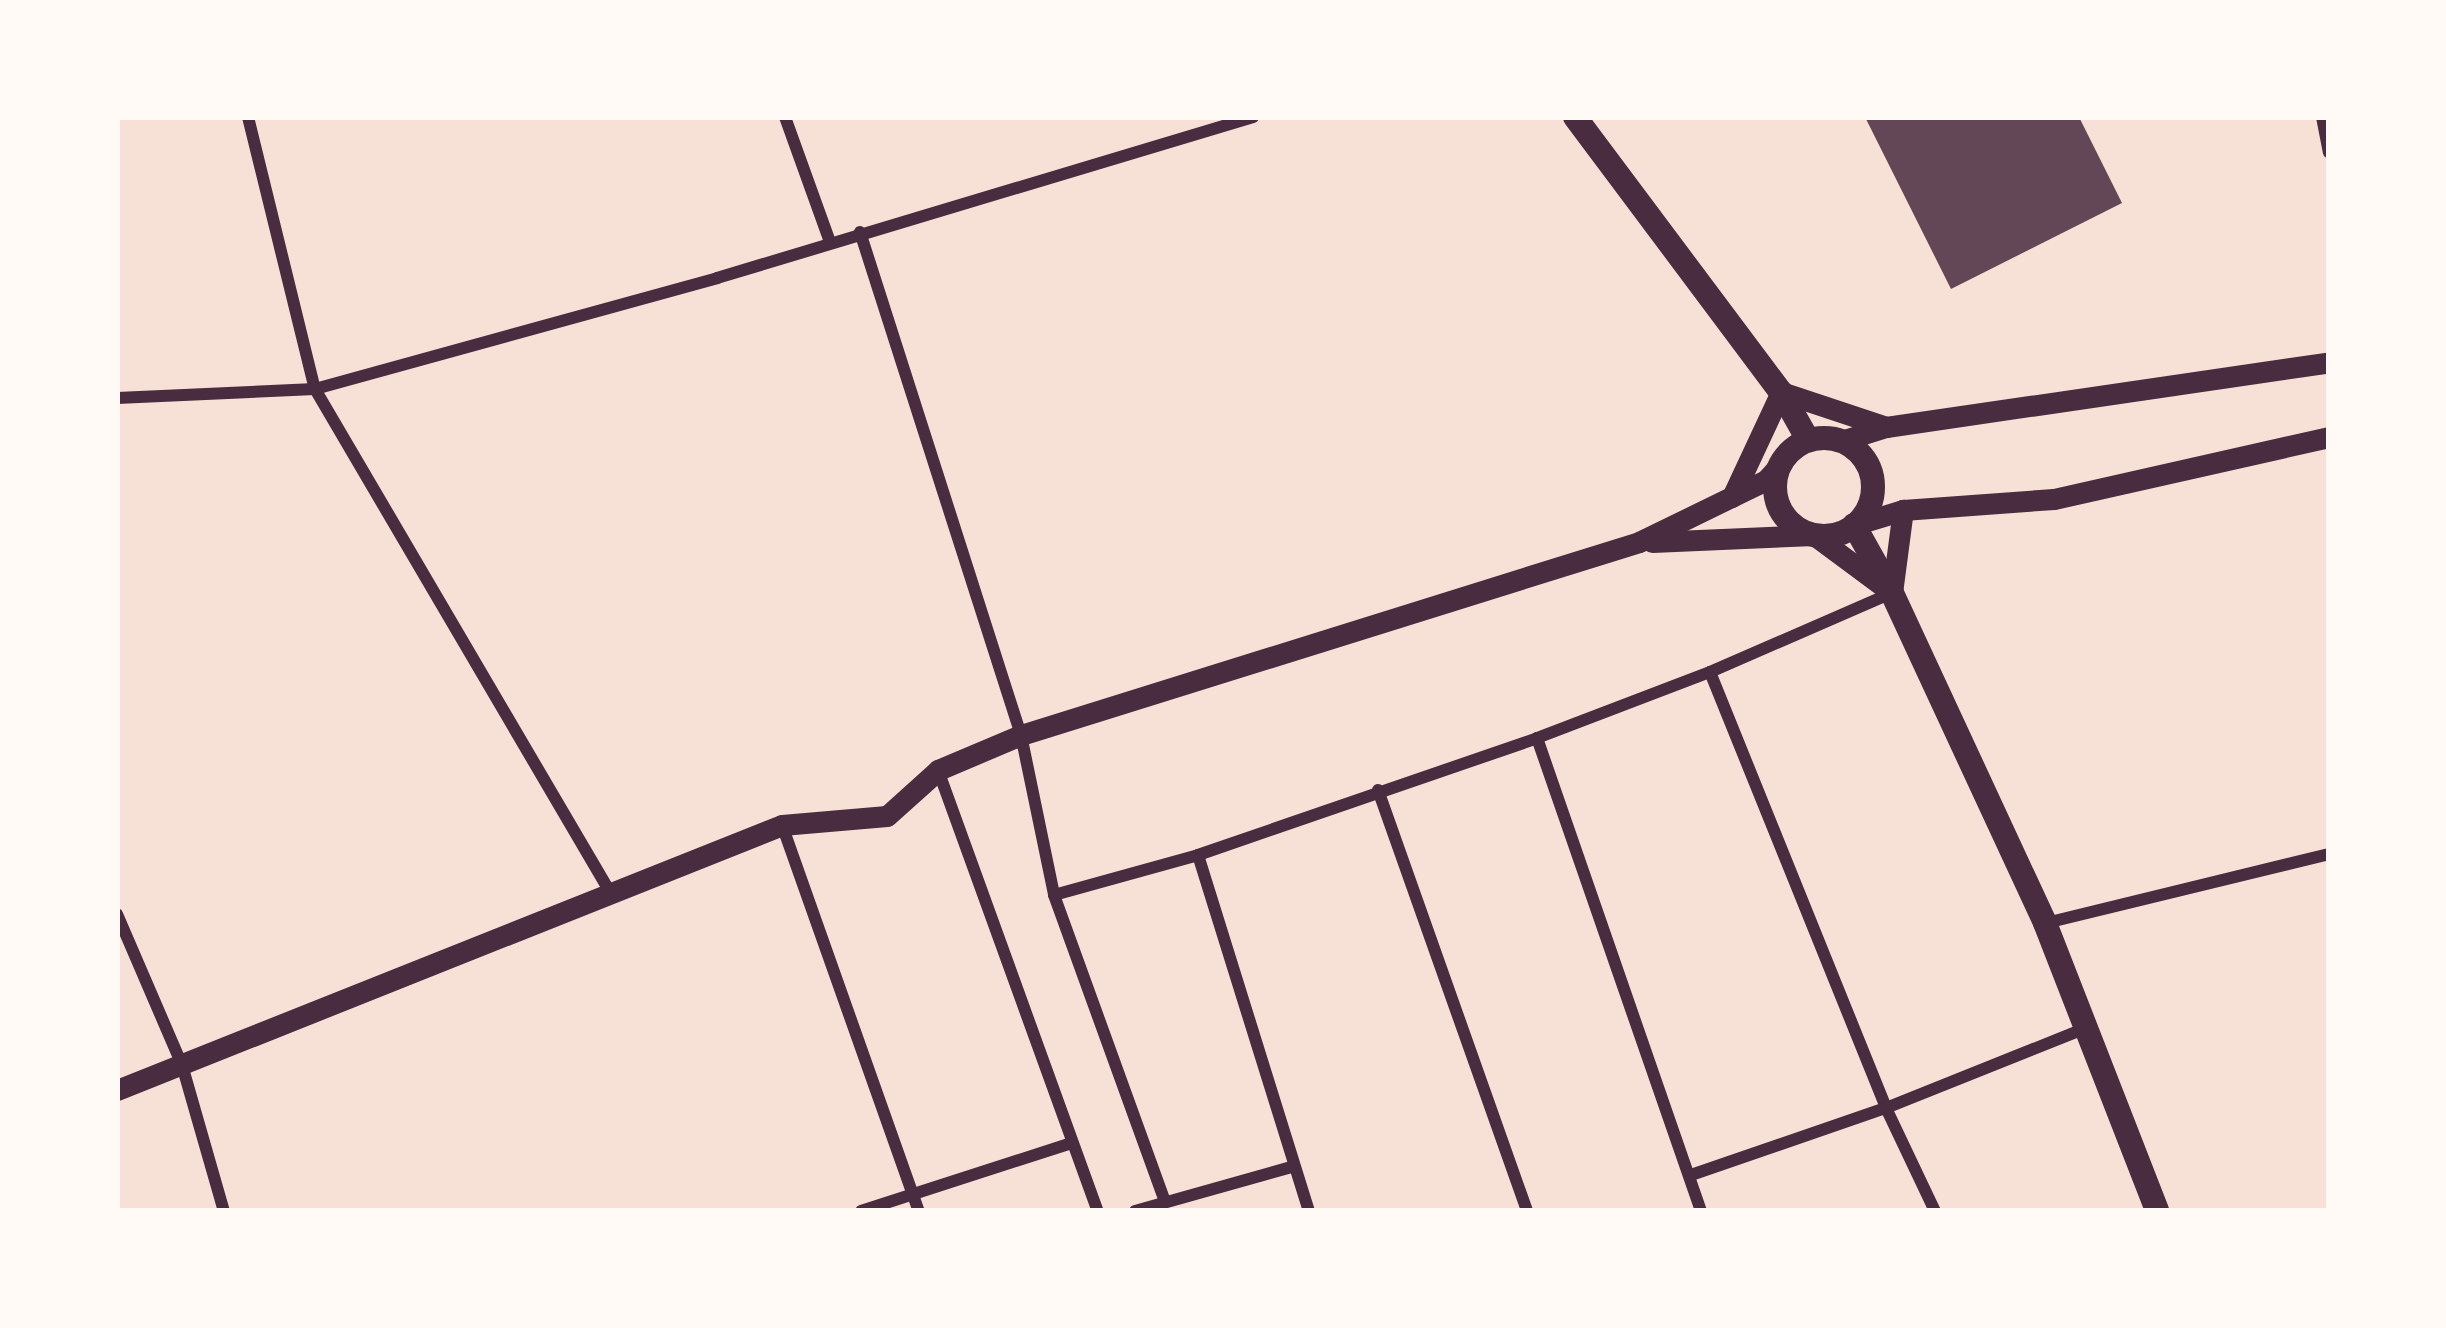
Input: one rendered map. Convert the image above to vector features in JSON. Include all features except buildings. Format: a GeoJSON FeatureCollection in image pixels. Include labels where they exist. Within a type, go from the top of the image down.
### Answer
{"type":"FeatureCollection","features":[{"type":"Feature","properties":{"kind":"main road"},"geometry":{"type":"LineString","coordinates":[[1575,117],[1781,392],[1808,440]]}},
{"type":"Feature","properties":{"kind":"main road"},"geometry":{"type":"LineString","coordinates":[[1808,440],[1841,441],[1855,448],[1871,474],[1870,504],[1855,525],[1814,535],[1801,530],[1780,508],[1776,493],[1783,461],[1808,440]]}},
{"type":"Feature","properties":{"kind":"main road"},"geometry":{"type":"LineString","coordinates":[[1855,525],[1892,593],[2044,923],[2157,1211]]}},
{"type":"Feature","properties":{"kind":"street"},"geometry":{"type":"LineString","coordinates":[[248,117],[315,389],[610,892]]}},
{"type":"Feature","properties":{"kind":"street"},"geometry":{"type":"LineString","coordinates":[[785,117],[830,242]]}},
{"type":"Feature","properties":{"kind":"street"},"geometry":{"type":"LineString","coordinates":[[117,398],[315,389],[1253,117]]}},
{"type":"Feature","properties":{"kind":"street"},"geometry":{"type":"LineString","coordinates":[[2322,117],[2329,152]]}},
{"type":"Feature","properties":{"kind":"street"},"geometry":{"type":"LineString","coordinates":[[860,232],[1021,735],[1054,895],[1165,1201]]}},
{"type":"Feature","properties":{"kind":"street"},"geometry":{"type":"LineString","coordinates":[[1841,441],[1886,427],[2329,362]]}},
{"type":"Feature","properties":{"kind":"street"},"geometry":{"type":"LineString","coordinates":[[1732,497],[1781,392],[1886,427]]}},
{"type":"Feature","properties":{"kind":"street"},"geometry":{"type":"LineString","coordinates":[[1855,525],[1904,510],[2054,499],[2329,437]]}},
{"type":"Feature","properties":{"kind":"street"},"geometry":{"type":"LineString","coordinates":[[117,1090],[782,825],[887,816],[938,770],[1021,735],[1639,542],[1766,480],[1783,461]]}},
{"type":"Feature","properties":{"kind":"street"},"geometry":{"type":"LineString","coordinates":[[1892,593],[1904,510]]}},
{"type":"Feature","properties":{"kind":"street"},"geometry":{"type":"LineString","coordinates":[[1639,542],[1814,535],[1892,593]]}},
{"type":"Feature","properties":{"kind":"street"},"geometry":{"type":"LineString","coordinates":[[1054,895],[1198,856],[1537,738],[1710,672],[1892,593]]}},
{"type":"Feature","properties":{"kind":"street"},"geometry":{"type":"LineString","coordinates":[[1710,672],[1886,1108],[1935,1211]]}},
{"type":"Feature","properties":{"kind":"street"},"geometry":{"type":"LineString","coordinates":[[1537,738],[1701,1211]]}},
{"type":"Feature","properties":{"kind":"street"},"geometry":{"type":"LineString","coordinates":[[938,770],[1098,1211]]}},
{"type":"Feature","properties":{"kind":"street"},"geometry":{"type":"LineString","coordinates":[[1378,790],[1527,1211]]}},
{"type":"Feature","properties":{"kind":"street"},"geometry":{"type":"LineString","coordinates":[[782,825],[919,1211]]}},
{"type":"Feature","properties":{"kind":"street"},"geometry":{"type":"LineString","coordinates":[[2044,923],[2329,854]]}},
{"type":"Feature","properties":{"kind":"street"},"geometry":{"type":"LineString","coordinates":[[1198,856],[1309,1211]]}},
{"type":"Feature","properties":{"kind":"street"},"geometry":{"type":"LineString","coordinates":[[117,914],[182,1065],[224,1211]]}},
{"type":"Feature","properties":{"kind":"street"},"geometry":{"type":"LineString","coordinates":[[1691,1175],[1886,1108],[2084,1029]]}},
{"type":"Feature","properties":{"kind":"street"},"geometry":{"type":"LineString","coordinates":[[861,1211],[1070,1144]]}},
{"type":"Feature","properties":{"kind":"street"},"geometry":{"type":"LineString","coordinates":[[1136,1211],[1292,1167]]}}]}
